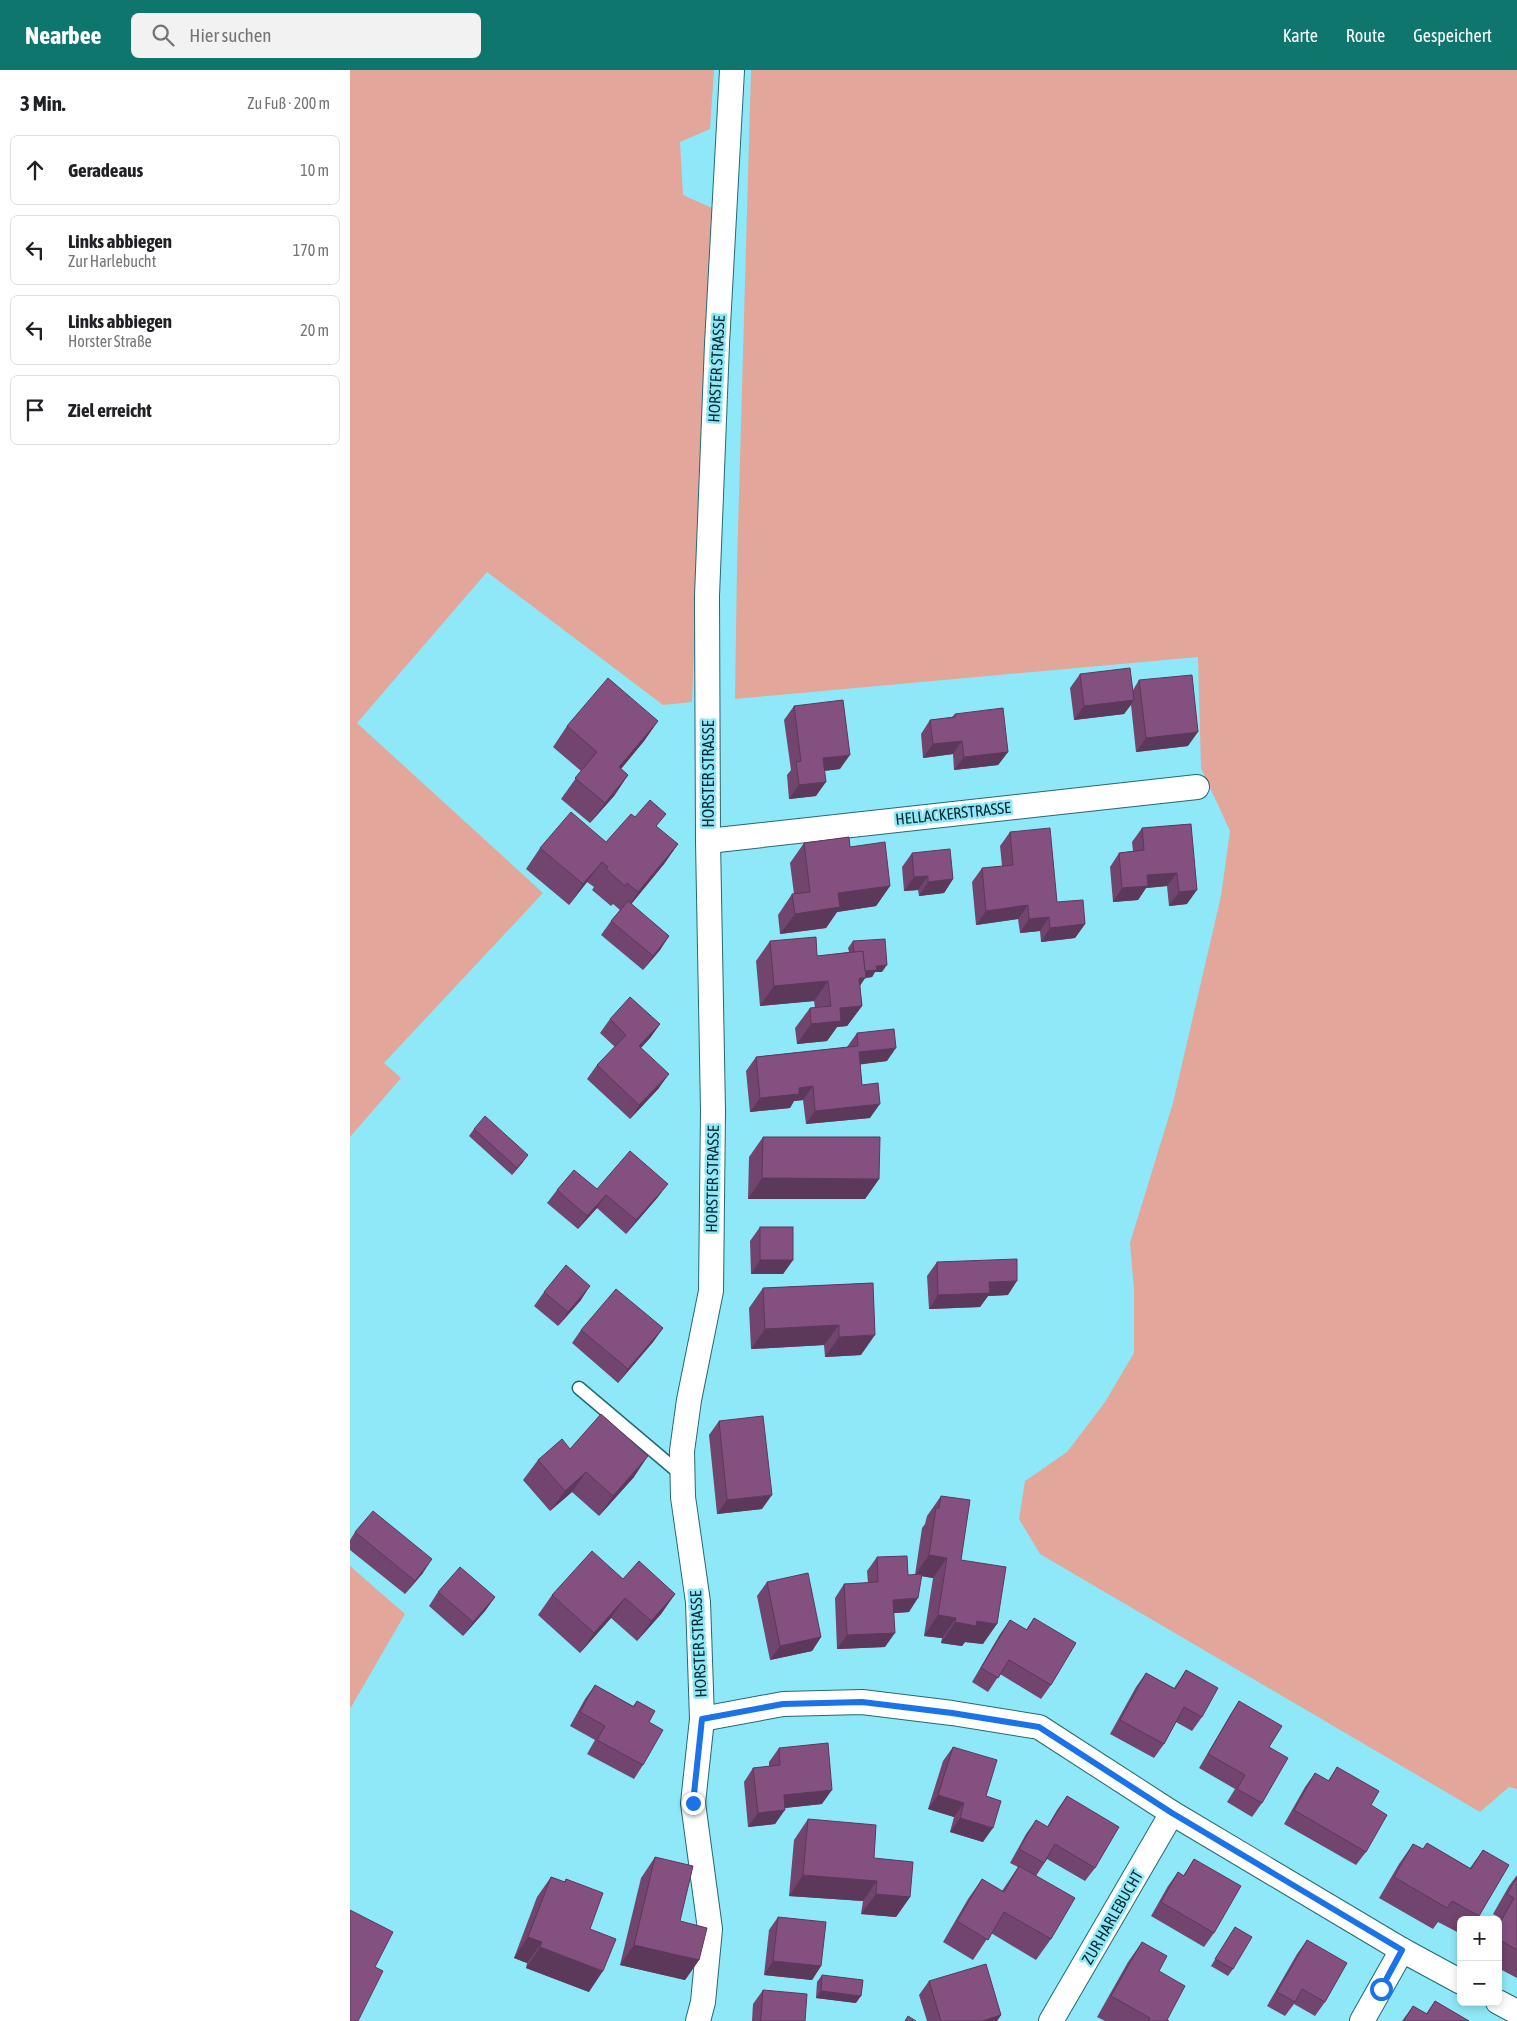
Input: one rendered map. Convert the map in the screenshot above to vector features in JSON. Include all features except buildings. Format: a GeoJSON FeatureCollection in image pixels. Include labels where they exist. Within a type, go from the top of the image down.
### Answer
{"type":"FeatureCollection","features":[{"type":"Feature","properties":{"kind":"street","name":"HORSTER STRASSE"},"geometry":{"type":"LineString","coordinates":[[698,2021],[703,2002],[710,1929],[693,1803],[702,1719],[698,1602],[683,1498],[682,1451],[689,1400],[711,1291],[713,1111],[708,841],[707,596],[716,353],[732,70]]}},
{"type":"Feature","properties":{"kind":"street","name":"HELLACKERSTRASSE"},"geometry":{"type":"LineString","coordinates":[[708,841],[1197,787]]}},
{"type":"Feature","properties":{"kind":"street"},"geometry":{"type":"LineString","coordinates":[[702,1719],[783,1704],[862,1702],[952,1713],[1039,1727],[1172,1813],[1402,1950],[1457,1980]]}},
{"type":"Feature","properties":{"kind":"street","name":"ZUR HARLEBUCHT"},"geometry":{"type":"LineString","coordinates":[[1051,2021],[1172,1813]]}},
{"type":"Feature","properties":{"kind":"street"},"geometry":{"type":"LineString","coordinates":[[1362,2021],[1402,1950]]}},
{"type":"Feature","properties":{"kind":"street"},"geometry":{"type":"LineString","coordinates":[[1502,2004],[1517,2012]]}},
{"type":"Feature","properties":{"kind":"lane"},"geometry":{"type":"LineString","coordinates":[[579,1388],[683,1476]]}},
{"type":"Feature","properties":{"kind":"shaded area"},"geometry":{"type":"Polygon","coordinates":[[[350,70],[714,70],[710,129],[680,142],[683,195],[712,208],[692,702],[663,705],[487,572],[357,723],[543,893],[384,1063],[401,1078],[350,1137],[350,70]]]}},
{"type":"Feature","properties":{"kind":"shaded area"},"geometry":{"type":"Polygon","coordinates":[[[751,70],[1517,70],[1517,1789],[1509,1787],[1480,1812],[1040,1554],[1019,1519],[1025,1481],[1067,1452],[1105,1402],[1134,1353],[1134,1289],[1130,1243],[1173,1103],[1221,896],[1230,831],[1201,768],[1198,657],[735,699],[751,70]]]}},
{"type":"Feature","properties":{"kind":"shaded area"},"geometry":{"type":"Polygon","coordinates":[[[350,1566],[405,1614],[350,1709],[350,1566]]]}},
{"type":"Feature","properties":{"kind":"route"},"geometry":{"type":"LineString","coordinates":[[693,1803],[702,1719],[783,1704],[862,1702],[952,1713],[1039,1727],[1172,1813],[1402,1950],[1381,1989]]}}]}
